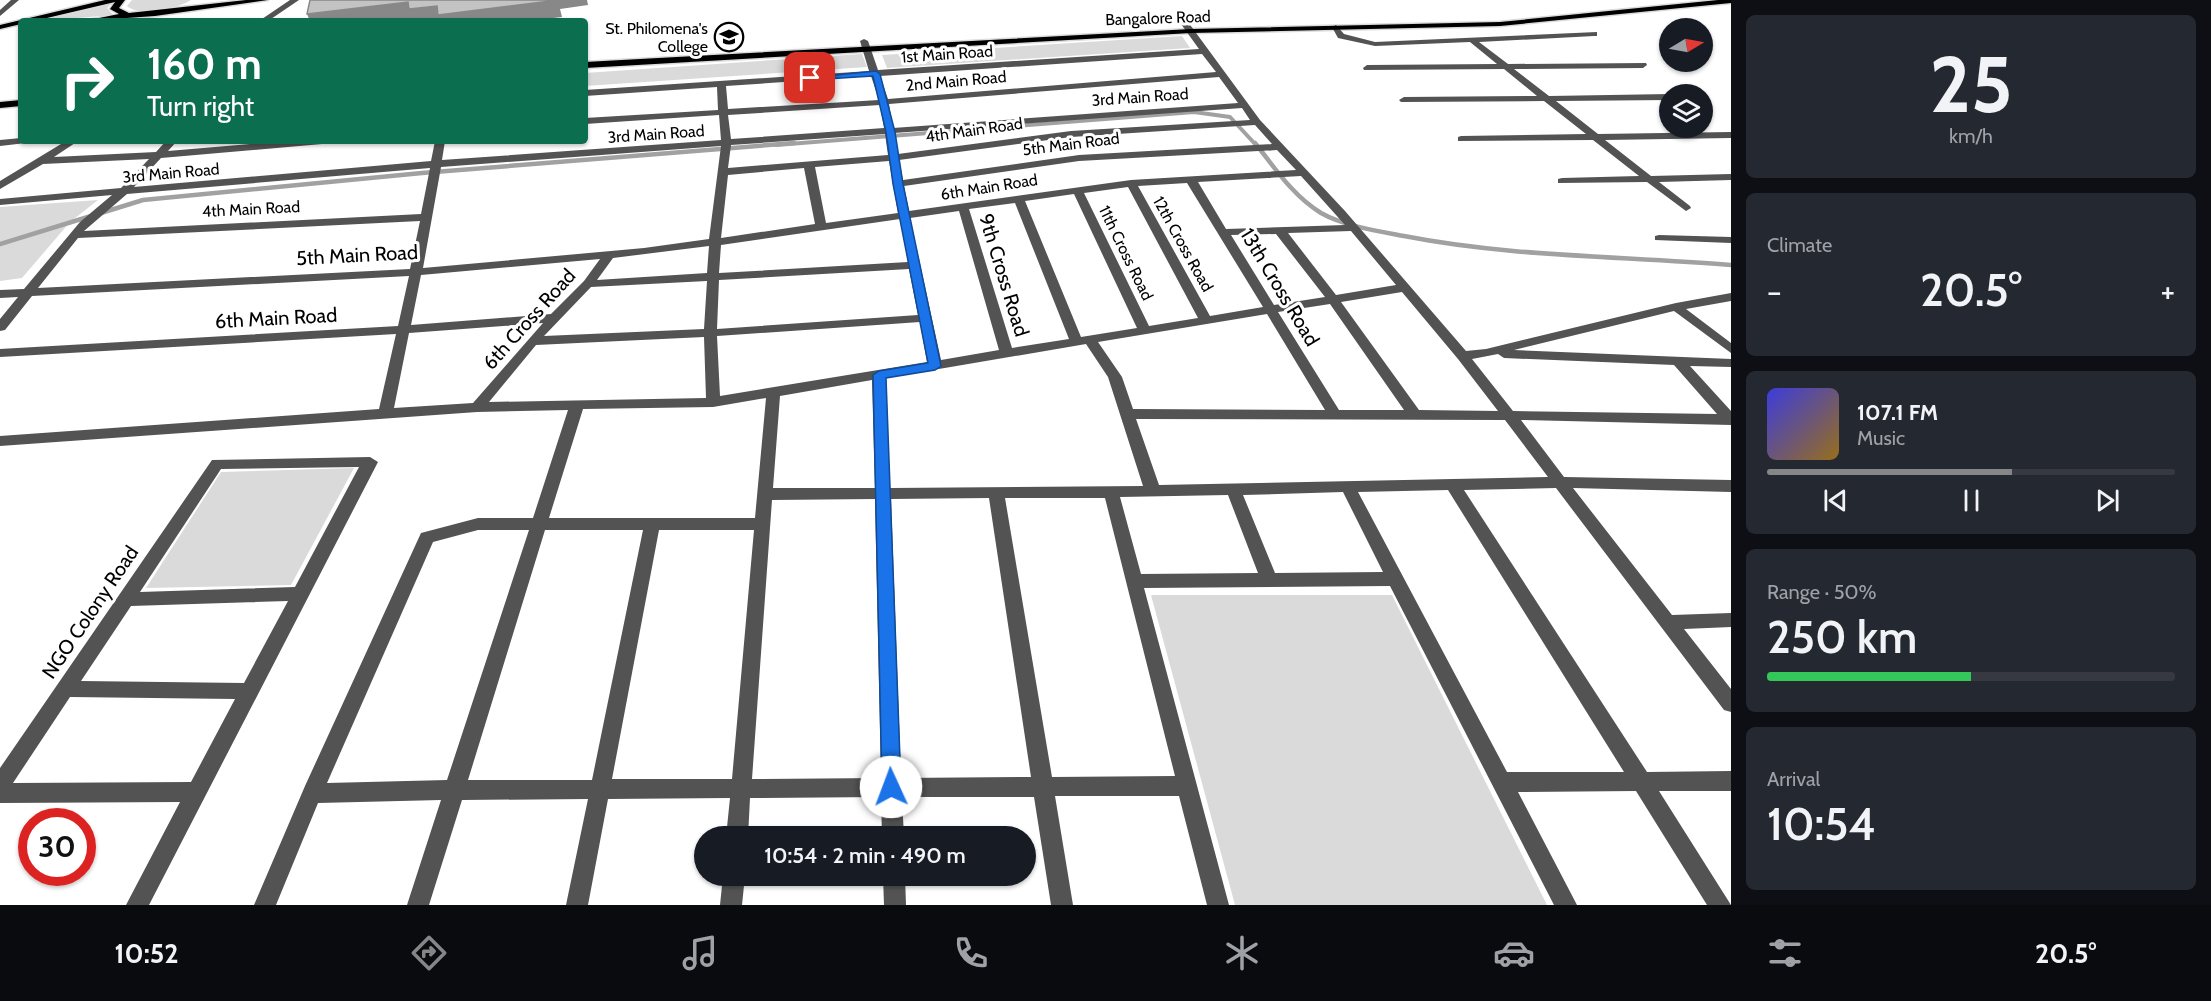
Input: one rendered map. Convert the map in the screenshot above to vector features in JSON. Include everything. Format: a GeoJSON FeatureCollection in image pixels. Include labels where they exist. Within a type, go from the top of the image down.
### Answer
{"type":"FeatureCollection","features":[{"type":"Feature","properties":{"kind":"main road"},"geometry":{"type":"LineString","coordinates":[[36,18],[115,0]]}},
{"type":"Feature","properties":{"kind":"main road"},"geometry":{"type":"LineString","coordinates":[[122,0],[114,9],[128,15]]}},
{"type":"Feature","properties":{"kind":"main road"},"geometry":{"type":"LineString","coordinates":[[155,14],[184,8],[200,0]]}},
{"type":"Feature","properties":{"kind":"main road"},"geometry":{"type":"LineString","coordinates":[[108,18],[264,0]]}},
{"type":"Feature","properties":{"kind":"main road","name":"Bangalore Road"},"geometry":{"type":"LineString","coordinates":[[588,57],[1188,27],[1486,16],[1669,0]]}},
{"type":"Feature","properties":{"kind":"main road","name":"Bangalore Road"},"geometry":{"type":"LineString","coordinates":[[1188,27],[1500,24],[1731,1]]}},
{"type":"Feature","properties":{"kind":"main road"},"geometry":{"type":"LineString","coordinates":[[0,27],[18,22]]}},
{"type":"Feature","properties":{"kind":"main road"},"geometry":{"type":"LineString","coordinates":[[0,33],[18,31]]}},
{"type":"Feature","properties":{"kind":"main road","name":"Bangalore Road"},"geometry":{"type":"LineString","coordinates":[[588,65],[866,44]]}},
{"type":"Feature","properties":{"kind":"main road"},"geometry":{"type":"LineString","coordinates":[[0,105],[18,103]]}},
{"type":"Feature","properties":{"kind":"main road"},"geometry":{"type":"LineString","coordinates":[[0,112],[18,110]]}},
{"type":"Feature","properties":{"kind":"street"},"geometry":{"type":"LineString","coordinates":[[0,14],[15,0]]}},
{"type":"Feature","properties":{"kind":"street"},"geometry":{"type":"LineString","coordinates":[[268,18],[295,0]]}},
{"type":"Feature","properties":{"kind":"street"},"geometry":{"type":"LineString","coordinates":[[1188,27],[1243,105],[1252,122],[1273,147],[1341,213],[1402,288],[1463,356],[1731,704]]}},
{"type":"Feature","properties":{"kind":"street"},"geometry":{"type":"LineString","coordinates":[[1336,27],[1341,36],[1376,44],[1594,34]]}},
{"type":"Feature","properties":{"kind":"street"},"geometry":{"type":"LineString","coordinates":[[1472,40],[1686,208]]}},
{"type":"Feature","properties":{"kind":"street"},"geometry":{"type":"LineString","coordinates":[[866,44],[884,102],[904,216],[935,366]]}},
{"type":"Feature","properties":{"kind":"street","name":"1st Main Road"},"geometry":{"type":"LineString","coordinates":[[588,93],[1203,51]]}},
{"type":"Feature","properties":{"kind":"street"},"geometry":{"type":"LineString","coordinates":[[1367,68],[1643,65]]}},
{"type":"Feature","properties":{"kind":"street","name":"2nd Main Road"},"geometry":{"type":"LineString","coordinates":[[588,121],[884,102],[1221,74]]}},
{"type":"Feature","properties":{"kind":"street"},"geometry":{"type":"LineString","coordinates":[[712,402],[710,333],[715,276],[715,241],[725,149],[725,112],[721,84]]}},
{"type":"Feature","properties":{"kind":"street"},"geometry":{"type":"LineString","coordinates":[[1404,100],[1659,97]]}},
{"type":"Feature","properties":{"kind":"street","name":"3rd Main Road"},"geometry":{"type":"LineString","coordinates":[[0,202],[435,164],[725,149],[1243,105]]}},
{"type":"Feature","properties":{"kind":"street","name":"4th Main Road"},"geometry":{"type":"LineString","coordinates":[[722,172],[895,157],[1071,134],[1252,122]]}},
{"type":"Feature","properties":{"kind":"street"},"geometry":{"type":"LineString","coordinates":[[1461,139],[1731,135]]}},
{"type":"Feature","properties":{"kind":"street"},"geometry":{"type":"LineString","coordinates":[[0,143],[17,141]]}},
{"type":"Feature","properties":{"kind":"street"},"geometry":{"type":"LineString","coordinates":[[0,155],[17,141]]}},
{"type":"Feature","properties":{"kind":"street"},"geometry":{"type":"LineString","coordinates":[[0,186],[68,144]]}},
{"type":"Feature","properties":{"kind":"street"},"geometry":{"type":"LineString","coordinates":[[0,327],[80,230],[123,192],[169,144]]}},
{"type":"Feature","properties":{"kind":"street"},"geometry":{"type":"LineString","coordinates":[[40,161],[160,155],[287,144]]}},
{"type":"Feature","properties":{"kind":"street"},"geometry":{"type":"LineString","coordinates":[[386,412],[416,272],[439,144]]}},
{"type":"Feature","properties":{"kind":"street","name":"5th Main Road"},"geometry":{"type":"LineString","coordinates":[[898,184],[1079,158],[1273,147]]}},
{"type":"Feature","properties":{"kind":"street"},"geometry":{"type":"LineString","coordinates":[[809,165],[821,227]]}},
{"type":"Feature","properties":{"kind":"street","name":"6th Main Road"},"geometry":{"type":"LineString","coordinates":[[715,241],[1131,183],[1300,173]]}},
{"type":"Feature","properties":{"kind":"street"},"geometry":{"type":"LineString","coordinates":[[1562,181],[1731,177]]}},
{"type":"Feature","properties":{"kind":"street","name":"13th Cross Road"},"geometry":{"type":"LineString","coordinates":[[1191,180],[1335,415]]}},
{"type":"Feature","properties":{"kind":"street","name":"12th Cross Road"},"geometry":{"type":"LineString","coordinates":[[1131,183],[1206,321]]}},
{"type":"Feature","properties":{"kind":"street","name":"11th Cross Road"},"geometry":{"type":"LineString","coordinates":[[1077,190],[1145,331]]}},
{"type":"Feature","properties":{"kind":"street"},"geometry":{"type":"LineString","coordinates":[[1019,199],[1083,341],[1115,377],[1153,491]]}},
{"type":"Feature","properties":{"kind":"street","name":"9th Cross Road"},"geometry":{"type":"LineString","coordinates":[[963,207],[1007,354]]}},
{"type":"Feature","properties":{"kind":"street","name":"4th Main Road"},"geometry":{"type":"LineString","coordinates":[[80,230],[426,217]]}},
{"type":"Feature","properties":{"kind":"street"},"geometry":{"type":"LineString","coordinates":[[1224,232],[1353,228]]}},
{"type":"Feature","properties":{"kind":"street"},"geometry":{"type":"LineString","coordinates":[[1279,230],[1333,299],[1415,416]]}},
{"type":"Feature","properties":{"kind":"street"},"geometry":{"type":"LineString","coordinates":[[1659,238],[1731,240]]}},
{"type":"Feature","properties":{"kind":"street","name":"5th Main Road"},"geometry":{"type":"LineString","coordinates":[[0,294],[416,272],[609,255],[715,241]]}},
{"type":"Feature","properties":{"kind":"street","name":"6th Cross Road"},"geometry":{"type":"LineString","coordinates":[[477,407],[532,341],[588,284],[609,255]]}},
{"type":"Feature","properties":{"kind":"street"},"geometry":{"type":"LineString","coordinates":[[588,284],[915,265]]}},
{"type":"Feature","properties":{"kind":"street"},"geometry":{"type":"LineString","coordinates":[[0,441],[140,433],[386,412],[477,407],[712,402],[1402,288]]}},
{"type":"Feature","properties":{"kind":"street"},"geometry":{"type":"LineString","coordinates":[[1463,356],[1486,353],[1676,307],[1731,297]]}},
{"type":"Feature","properties":{"kind":"street"},"geometry":{"type":"LineString","coordinates":[[1676,307],[1731,349]]}},
{"type":"Feature","properties":{"kind":"street","name":"6th Main Road"},"geometry":{"type":"LineString","coordinates":[[0,353],[404,330],[555,318]]}},
{"type":"Feature","properties":{"kind":"street"},"geometry":{"type":"LineString","coordinates":[[532,341],[710,333],[924,318]]}},
{"type":"Feature","properties":{"kind":"street"},"geometry":{"type":"LineString","coordinates":[[1486,353],[1731,363]]}},
{"type":"Feature","properties":{"kind":"street"},"geometry":{"type":"LineString","coordinates":[[1679,362],[1731,420]]}},
{"type":"Feature","properties":{"kind":"street"},"geometry":{"type":"LineString","coordinates":[[879,375],[893,826]]}},
{"type":"Feature","properties":{"kind":"street"},"geometry":{"type":"LineString","coordinates":[[738,826],[773,393]]}},
{"type":"Feature","properties":{"kind":"street"},"geometry":{"type":"LineString","coordinates":[[418,905],[577,405]]}},
{"type":"Feature","properties":{"kind":"street"},"geometry":{"type":"LineString","coordinates":[[1128,414],[1603,416],[1731,420]]}},
{"type":"Feature","properties":{"kind":"street","name":"NGO Colony Road"},"geometry":{"type":"LineString","coordinates":[[0,785],[217,464],[370,462],[301,594]]}},
{"type":"Feature","properties":{"kind":"street"},"geometry":{"type":"LineString","coordinates":[[765,494],[1111,492],[1561,482],[1731,486]]}},
{"type":"Feature","properties":{"kind":"street"},"geometry":{"type":"LineString","coordinates":[[1452,484],[1720,905]]}},
{"type":"Feature","properties":{"kind":"street"},"geometry":{"type":"LineString","coordinates":[[1347,486],[1566,905]]}},
{"type":"Feature","properties":{"kind":"street"},"geometry":{"type":"LineString","coordinates":[[1233,489],[1269,580]]}},
{"type":"Feature","properties":{"kind":"street"},"geometry":{"type":"LineString","coordinates":[[1111,492],[1218,905]]}},
{"type":"Feature","properties":{"kind":"street"},"geometry":{"type":"LineString","coordinates":[[996,493],[1062,905]]}},
{"type":"Feature","properties":{"kind":"street"},"geometry":{"type":"LineString","coordinates":[[265,905],[312,793],[427,537],[477,524],[762,524]]}},
{"type":"Feature","properties":{"kind":"street"},"geometry":{"type":"LineString","coordinates":[[577,905],[652,524]]}},
{"type":"Feature","properties":{"kind":"street"},"geometry":{"type":"LineString","coordinates":[[1134,581],[1394,579]]}},
{"type":"Feature","properties":{"kind":"street"},"geometry":{"type":"LineString","coordinates":[[126,599],[301,594],[138,905]]}},
{"type":"Feature","properties":{"kind":"street"},"geometry":{"type":"LineString","coordinates":[[1668,622],[1731,620]]}},
{"type":"Feature","properties":{"kind":"street"},"geometry":{"type":"LineString","coordinates":[[66,688],[250,691]]}},
{"type":"Feature","properties":{"kind":"street"},"geometry":{"type":"LineString","coordinates":[[1502,782],[1731,781]]}},
{"type":"Feature","properties":{"kind":"street"},"geometry":{"type":"LineString","coordinates":[[312,793],[455,790],[1187,786]]}},
{"type":"Feature","properties":{"kind":"street"},"geometry":{"type":"LineString","coordinates":[[0,793],[197,792]]}},
{"type":"Feature","properties":{"kind":"street"},"geometry":{"type":"LineString","coordinates":[[731,905],[733,886]]}},
{"type":"Feature","properties":{"kind":"street"},"geometry":{"type":"LineString","coordinates":[[894,886],[895,905]]}},
{"type":"Feature","properties":{"kind":"shaded area"},"geometry":{"type":"Polygon","coordinates":[[[132,0],[191,0],[168,9],[150,12],[133,10],[127,6],[132,0]]]}},
{"type":"Feature","properties":{"kind":"shaded area"},"geometry":{"type":"Polygon","coordinates":[[[112,3],[107,8],[113,15],[51,18],[112,3]]]}},
{"type":"Feature","properties":{"kind":"shaded area"},"geometry":{"type":"Polygon","coordinates":[[[1182,36],[1190,48],[887,68],[882,55],[1182,36]]]}},
{"type":"Feature","properties":{"kind":"shaded area"},"geometry":{"type":"Polygon","coordinates":[[[862,54],[867,67],[588,86],[588,73],[862,54]]]}},
{"type":"Feature","properties":{"kind":"shaded area"},"geometry":{"type":"Polygon","coordinates":[[[98,200],[70,222],[22,278],[0,281],[0,207],[98,200]]]}},
{"type":"Feature","properties":{"kind":"shaded area"},"geometry":{"type":"Polygon","coordinates":[[[354,468],[291,585],[146,588],[221,472],[354,468]]]}},
{"type":"Feature","properties":{"kind":"shaded area"},"geometry":{"type":"Polygon","coordinates":[[[1151,595],[1392,595],[1547,905],[1235,905],[1151,595]]]}},
{"type":"Feature","properties":{"kind":"building"},"geometry":{"type":"Polygon","coordinates":[[[310,0],[559,0],[438,15],[437,6],[409,9],[408,2],[307,14],[310,0]]]}},
{"type":"Feature","properties":{"kind":"waterway"},"geometry":{"type":"LineString","coordinates":[[776,145],[1194,112],[1230,117],[1256,145]]}},
{"type":"Feature","properties":{"kind":"waterway"},"geometry":{"type":"LineString","coordinates":[[101,213],[143,200],[422,173],[794,143]]}},
{"type":"Feature","properties":{"kind":"waterway"},"geometry":{"type":"LineString","coordinates":[[1255,143],[1285,181],[1311,206],[1330,218],[1361,228],[1485,248],[1731,265]]}},
{"type":"Feature","properties":{"kind":"waterway"},"geometry":{"type":"LineString","coordinates":[[0,244],[91,216]]}},
{"type":"Feature","properties":{"kind":"place","name":"St. Philomena's College"},"geometry":{"type":"Point","coordinates":[729,37]}},
{"type":"Feature","properties":{"kind":"route"},"geometry":{"type":"LineString","coordinates":[[810,78],[876,74],[891,132],[904,216],[935,366],[879,375],[891,787]]}}]}
